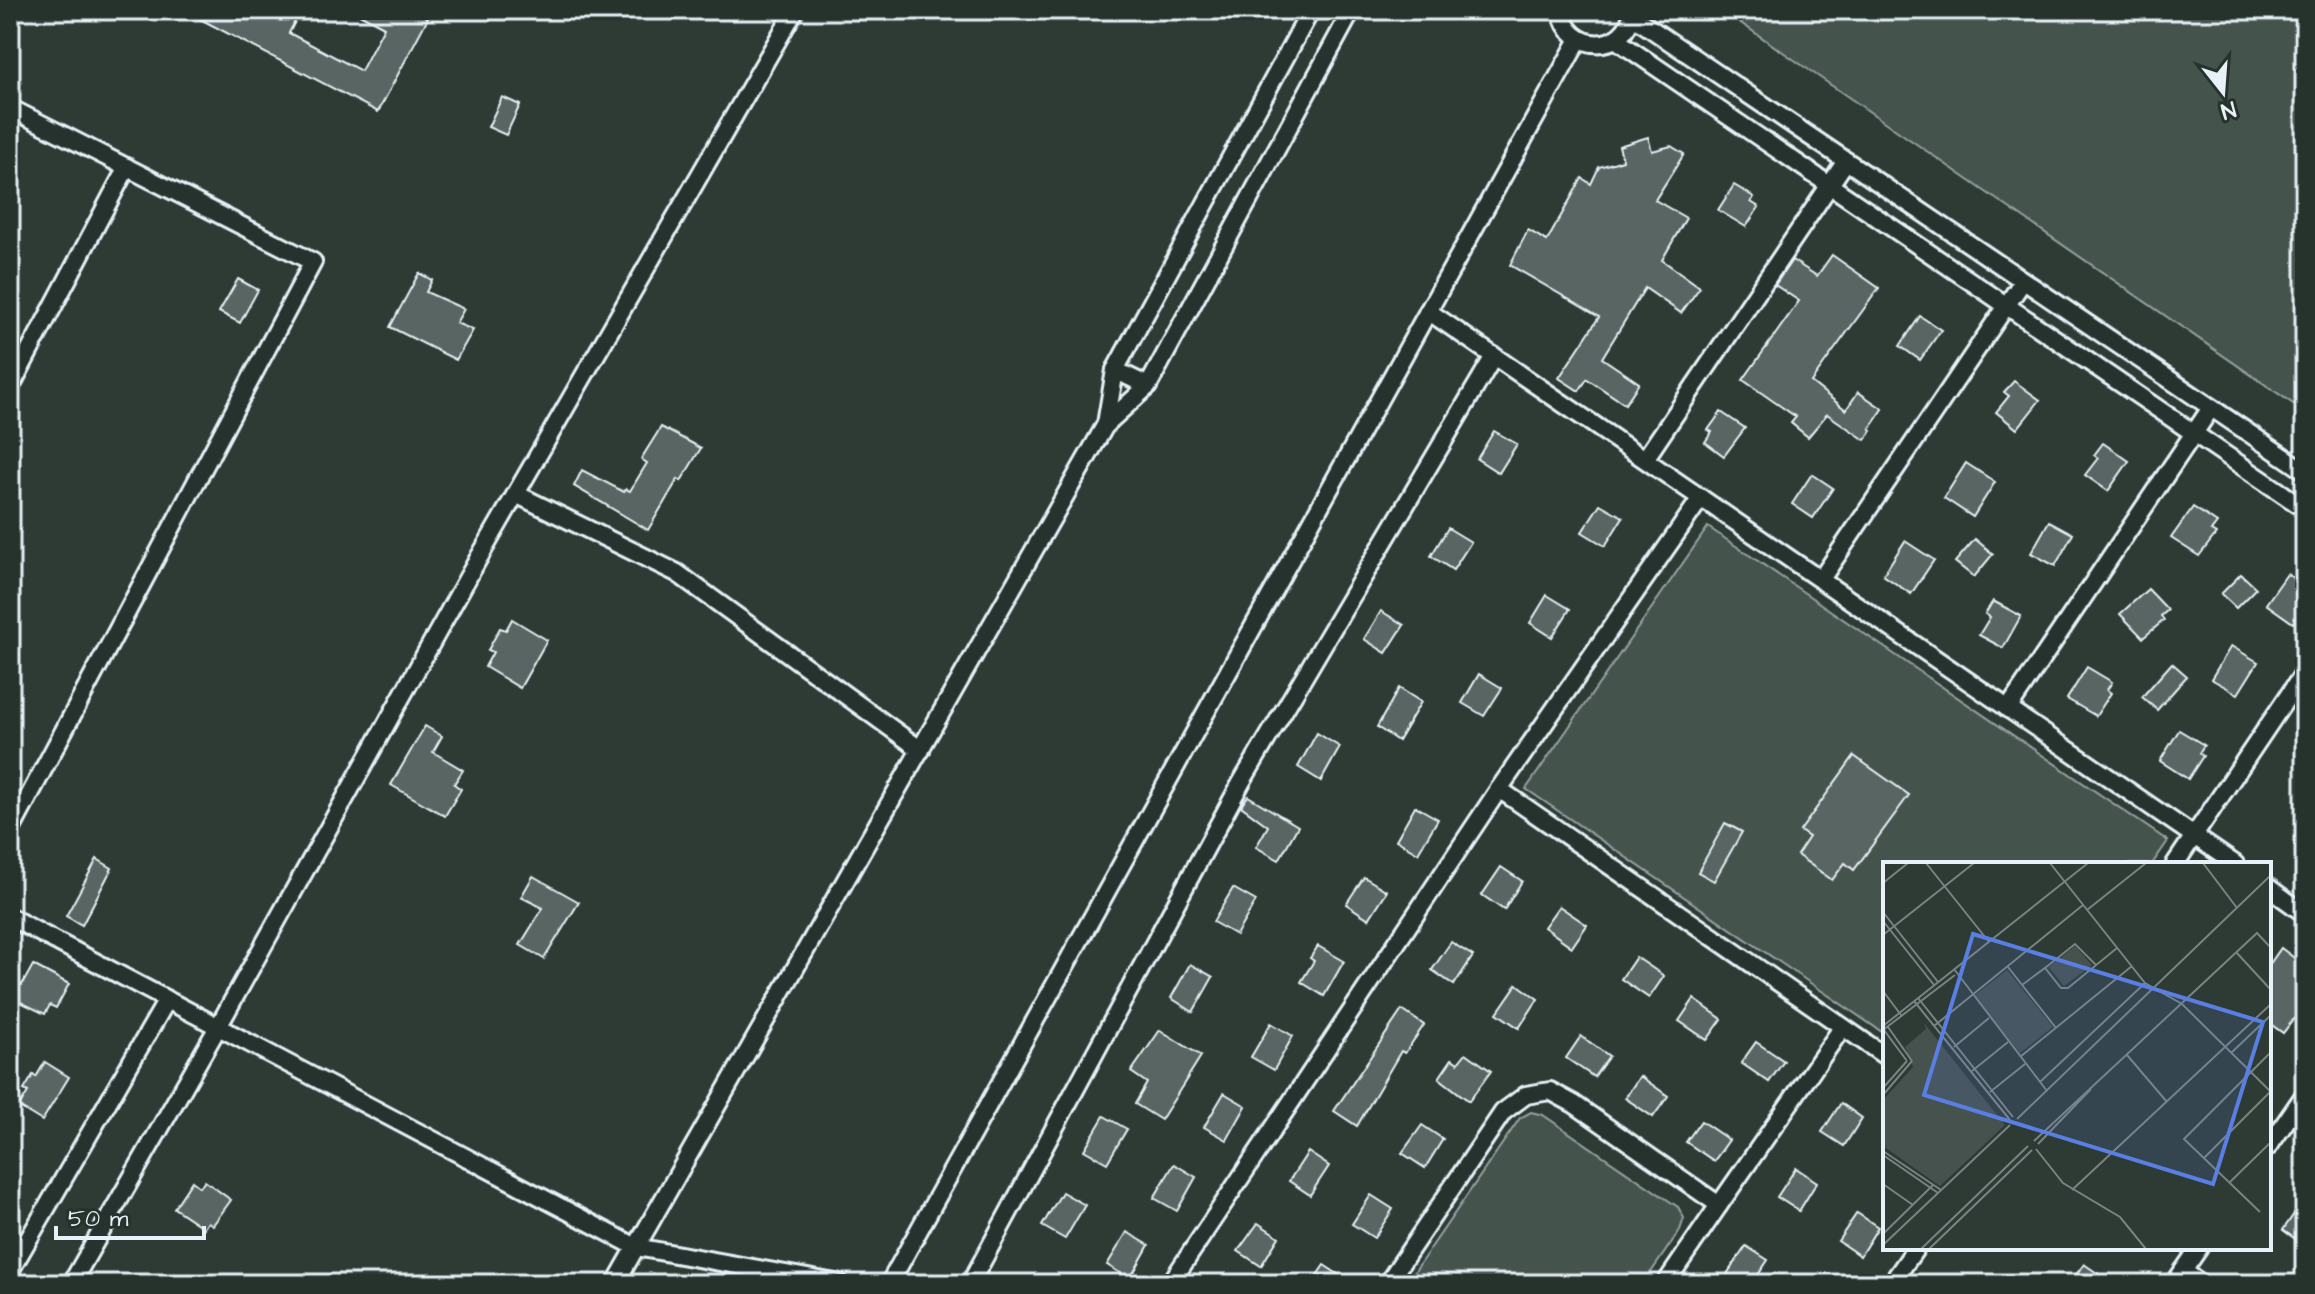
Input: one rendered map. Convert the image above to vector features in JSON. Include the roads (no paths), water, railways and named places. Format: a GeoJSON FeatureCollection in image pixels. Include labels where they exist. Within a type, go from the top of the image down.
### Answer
{"type":"FeatureCollection","features":[{"type":"Feature","properties":{"kind":"street"},"geometry":{"type":"LineString","coordinates":[[71,1284],[516,494],[795,10]]}},
{"type":"Feature","properties":{"kind":"street"},"geometry":{"type":"LineString","coordinates":[[1106,424],[1115,370],[1311,10]]}},
{"type":"Feature","properties":{"kind":"street"},"geometry":{"type":"LineString","coordinates":[[615,1284],[1106,424],[1148,386],[1352,10]]}},
{"type":"Feature","properties":{"kind":"street"},"geometry":{"type":"LineString","coordinates":[[1561,10],[1570,33],[1597,44],[1615,39],[1629,25],[1632,13],[2305,471]]}},
{"type":"Feature","properties":{"kind":"street"},"geometry":{"type":"LineString","coordinates":[[889,1284],[1579,39]]}},
{"type":"Feature","properties":{"kind":"street"},"geometry":{"type":"LineString","coordinates":[[1615,39],[2305,509]]}},
{"type":"Feature","properties":{"kind":"street"},"geometry":{"type":"LineString","coordinates":[[10,108],[313,262],[10,832]]}},
{"type":"Feature","properties":{"kind":"street"},"geometry":{"type":"LineString","coordinates":[[1645,459],[1846,161]]}},
{"type":"Feature","properties":{"kind":"street"},"geometry":{"type":"LineString","coordinates":[[10,388],[127,167]]}},
{"type":"Feature","properties":{"kind":"street"},"geometry":{"type":"LineString","coordinates":[[1821,579],[2023,281]]}},
{"type":"Feature","properties":{"kind":"street"},"geometry":{"type":"LineString","coordinates":[[1428,311],[2232,862]]}},
{"type":"Feature","properties":{"kind":"street"},"geometry":{"type":"LineString","coordinates":[[970,1284],[1241,783],[1494,356]]}},
{"type":"Feature","properties":{"kind":"street"},"geometry":{"type":"LineString","coordinates":[[1115,370],[1148,386]]}},
{"type":"Feature","properties":{"kind":"street"},"geometry":{"type":"LineString","coordinates":[[2008,709],[2211,408]]}},
{"type":"Feature","properties":{"kind":"street"},"geometry":{"type":"LineString","coordinates":[[516,494],[677,573],[921,750]]}},
{"type":"Feature","properties":{"kind":"street"},"geometry":{"type":"LineString","coordinates":[[1170,1284],[1499,789],[1701,498]]}},
{"type":"Feature","properties":{"kind":"street"},"geometry":{"type":"LineString","coordinates":[[2176,862],[2305,671]]}},
{"type":"Feature","properties":{"kind":"street"},"geometry":{"type":"LineString","coordinates":[[1499,789],[1883,1055]]}},
{"type":"Feature","properties":{"kind":"street"},"geometry":{"type":"LineString","coordinates":[[2271,889],[2305,914]]}},
{"type":"Feature","properties":{"kind":"street"},"geometry":{"type":"LineString","coordinates":[[10,917],[636,1247],[841,1284]]}},
{"type":"Feature","properties":{"kind":"street"},"geometry":{"type":"LineString","coordinates":[[10,1271],[167,1000]]}},
{"type":"Feature","properties":{"kind":"street"},"geometry":{"type":"LineString","coordinates":[[1665,1284],[1842,1028]]}},
{"type":"Feature","properties":{"kind":"street"},"geometry":{"type":"LineString","coordinates":[[1387,1284],[1503,1112],[1526,1095],[1550,1091],[1574,1104],[1719,1205]]}},
{"type":"Feature","properties":{"kind":"street"},"geometry":{"type":"LineString","coordinates":[[2271,1143],[2305,1094]]}},
{"type":"Feature","properties":{"kind":"street"},"geometry":{"type":"LineString","coordinates":[[1891,1284],[1915,1250]]}},
{"type":"Feature","properties":{"kind":"street"},"geometry":{"type":"LineString","coordinates":[[2198,1250],[2178,1277],[2202,1284]]}}]}
